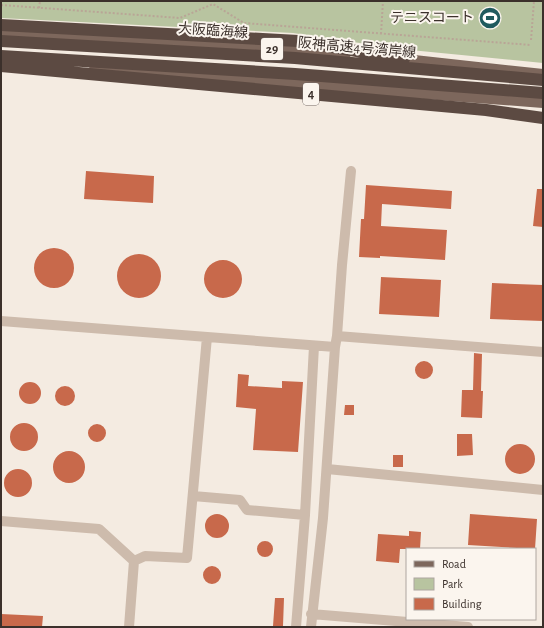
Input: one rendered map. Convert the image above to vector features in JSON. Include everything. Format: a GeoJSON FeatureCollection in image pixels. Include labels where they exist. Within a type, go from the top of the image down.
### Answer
{"type":"FeatureCollection","features":[{"type":"Feature","properties":{"kind":"highway"},"geometry":{"type":"LineString","coordinates":[[1,24],[298,41],[404,59]]}},
{"type":"Feature","properties":{"kind":"highway","name":"阪神高速4号湾岸線"},"geometry":{"type":"LineString","coordinates":[[1,41],[295,58],[543,80]]}},
{"type":"Feature","properties":{"kind":"highway","name":"4"},"geometry":{"type":"LineString","coordinates":[[1,56],[295,74],[543,93]]}},
{"type":"Feature","properties":{"kind":"highway","name":"4"},"geometry":{"type":"LineString","coordinates":[[1,65],[486,110],[543,118]]}},
{"type":"Feature","properties":{"kind":"main road","name":"大阪臨海線"},"geometry":{"type":"LineString","coordinates":[[1,32],[296,50],[404,59],[543,74]]}},
{"type":"Feature","properties":{"kind":"main road"},"geometry":{"type":"LineString","coordinates":[[1,65],[92,68],[543,103]]}},
{"type":"Feature","properties":{"kind":"lane"},"geometry":{"type":"LineString","coordinates":[[310,627],[323,518],[335,347],[338,336],[342,265],[351,171]]}},
{"type":"Feature","properties":{"kind":"lane"},"geometry":{"type":"LineString","coordinates":[[1,322],[335,347]]}},
{"type":"Feature","properties":{"kind":"lane"},"geometry":{"type":"LineString","coordinates":[[338,336],[543,352]]}},
{"type":"Feature","properties":{"kind":"lane"},"geometry":{"type":"LineString","coordinates":[[134,561],[145,556],[187,558],[207,337]]}},
{"type":"Feature","properties":{"kind":"lane"},"geometry":{"type":"LineString","coordinates":[[296,627],[305,516],[314,346]]}},
{"type":"Feature","properties":{"kind":"lane"},"geometry":{"type":"LineString","coordinates":[[327,469],[543,490]]}},
{"type":"Feature","properties":{"kind":"lane"},"geometry":{"type":"LineString","coordinates":[[193,496],[240,500],[247,510],[305,516]]}},
{"type":"Feature","properties":{"kind":"lane"},"geometry":{"type":"LineString","coordinates":[[1,520],[99,529],[134,561]]}},
{"type":"Feature","properties":{"kind":"lane"},"geometry":{"type":"LineString","coordinates":[[129,627],[134,561]]}},
{"type":"Feature","properties":{"kind":"lane"},"geometry":{"type":"LineString","coordinates":[[311,614],[468,627]]}},
{"type":"Feature","properties":{"kind":"path"},"geometry":{"type":"LineString","coordinates":[[39,8],[40,1]]}},
{"type":"Feature","properties":{"kind":"path"},"geometry":{"type":"LineString","coordinates":[[381,34],[384,1]]}},
{"type":"Feature","properties":{"kind":"path"},"geometry":{"type":"LineString","coordinates":[[531,40],[534,1]]}},
{"type":"Feature","properties":{"kind":"path"},"geometry":{"type":"LineString","coordinates":[[1,5],[180,18],[213,2],[244,23],[531,45]]}},
{"type":"Feature","properties":{"kind":"green space"},"geometry":{"type":"Polygon","coordinates":[[[1,1],[543,1],[543,63],[400,49],[293,33],[1,18],[1,1]]]}},
{"type":"Feature","properties":{"kind":"building"},"geometry":{"type":"Polygon","coordinates":[[[86,171],[154,176],[153,203],[84,199],[86,171]]]}},
{"type":"Feature","properties":{"kind":"building"},"geometry":{"type":"Polygon","coordinates":[[[366,185],[452,191],[451,209],[382,204],[381,226],[447,230],[445,260],[380,256],[380,258],[359,257],[361,219],[364,219],[366,185]]]}},
{"type":"Feature","properties":{"kind":"building"},"geometry":{"type":"Polygon","coordinates":[[[537,189],[543,189],[543,227],[533,226],[537,189]]]}},
{"type":"Feature","properties":{"kind":"building"},"geometry":{"type":"Polygon","coordinates":[[[54,248],[62,250],[68,254],[72,260],[74,268],[72,276],[68,282],[62,286],[54,288],[46,286],[40,282],[36,276],[34,268],[36,260],[40,254],[46,250],[54,248]]]}},
{"type":"Feature","properties":{"kind":"building"},"geometry":{"type":"Polygon","coordinates":[[[143,254],[148,255],[155,260],[160,267],[160,285],[155,292],[148,297],[135,298],[130,297],[123,292],[118,285],[117,272],[118,267],[123,260],[130,255],[143,254]]]}},
{"type":"Feature","properties":{"kind":"building"},"geometry":{"type":"Polygon","coordinates":[[[219,260],[227,260],[237,265],[241,272],[241,286],[237,293],[227,298],[219,298],[209,293],[207,290],[204,283],[204,275],[209,265],[212,263],[219,260]]]}},
{"type":"Feature","properties":{"kind":"building"},"geometry":{"type":"Polygon","coordinates":[[[381,277],[441,280],[439,317],[379,314],[381,277]]]}},
{"type":"Feature","properties":{"kind":"building"},"geometry":{"type":"Polygon","coordinates":[[[492,283],[543,285],[543,321],[490,319],[492,283]]]}},
{"type":"Feature","properties":{"kind":"building"},"geometry":{"type":"Polygon","coordinates":[[[474,353],[482,354],[482,418],[461,417],[462,390],[473,390],[474,353]]]}},
{"type":"Feature","properties":{"kind":"building"},"geometry":{"type":"Polygon","coordinates":[[[424,361],[430,364],[433,370],[430,376],[424,379],[418,376],[415,370],[418,364],[424,361]]]}},
{"type":"Feature","properties":{"kind":"building"},"geometry":{"type":"Polygon","coordinates":[[[238,374],[249,375],[248,386],[282,388],[282,381],[303,382],[298,452],[253,450],[256,409],[236,407],[238,374]]]}},
{"type":"Feature","properties":{"kind":"building"},"geometry":{"type":"Polygon","coordinates":[[[30,382],[38,385],[41,393],[38,401],[30,404],[22,401],[19,393],[22,385],[30,382]]]}},
{"type":"Feature","properties":{"kind":"building"},"geometry":{"type":"Polygon","coordinates":[[[65,386],[72,389],[75,396],[72,403],[65,406],[58,403],[55,396],[58,389],[65,386]]]}},
{"type":"Feature","properties":{"kind":"building"},"geometry":{"type":"Polygon","coordinates":[[[345,405],[354,405],[354,415],[344,415],[345,405]]]}},
{"type":"Feature","properties":{"kind":"building"},"geometry":{"type":"Polygon","coordinates":[[[24,423],[34,427],[38,437],[34,447],[24,451],[14,447],[10,437],[14,427],[24,423]]]}},
{"type":"Feature","properties":{"kind":"building"},"geometry":{"type":"Polygon","coordinates":[[[97,424],[101,425],[105,429],[105,437],[101,441],[97,442],[93,441],[89,437],[88,433],[89,429],[93,425],[97,424]]]}},
{"type":"Feature","properties":{"kind":"building"},"geometry":{"type":"Polygon","coordinates":[[[457,434],[472,434],[473,455],[457,456],[457,434]]]}},
{"type":"Feature","properties":{"kind":"building"},"geometry":{"type":"Polygon","coordinates":[[[520,444],[526,445],[534,453],[534,465],[526,473],[520,474],[514,473],[506,465],[505,459],[506,453],[514,445],[520,444]]]}},
{"type":"Feature","properties":{"kind":"building"},"geometry":{"type":"Polygon","coordinates":[[[66,451],[72,451],[82,458],[85,467],[84,473],[78,480],[72,483],[66,483],[56,476],[53,470],[53,464],[60,454],[66,451]]]}},
{"type":"Feature","properties":{"kind":"building"},"geometry":{"type":"Polygon","coordinates":[[[393,455],[403,455],[403,467],[393,467],[393,455]]]}},
{"type":"Feature","properties":{"kind":"building"},"geometry":{"type":"Polygon","coordinates":[[[18,469],[28,473],[32,483],[28,493],[18,497],[8,493],[4,483],[8,473],[18,469]]]}},
{"type":"Feature","properties":{"kind":"building"},"geometry":{"type":"Polygon","coordinates":[[[217,514],[225,518],[229,526],[225,534],[217,538],[209,534],[205,526],[209,518],[217,514]]]}},
{"type":"Feature","properties":{"kind":"building"},"geometry":{"type":"Polygon","coordinates":[[[470,514],[537,519],[535,548],[468,545],[470,514]]]}},
{"type":"Feature","properties":{"kind":"building"},"geometry":{"type":"Polygon","coordinates":[[[409,531],[421,532],[420,548],[400,549],[399,563],[376,561],[378,534],[409,536],[409,531]]]}},
{"type":"Feature","properties":{"kind":"building"},"geometry":{"type":"Polygon","coordinates":[[[265,541],[271,543],[273,549],[271,555],[265,557],[259,555],[257,549],[259,543],[265,541]]]}},
{"type":"Feature","properties":{"kind":"building"},"geometry":{"type":"Polygon","coordinates":[[[212,566],[218,569],[221,575],[218,581],[212,584],[206,581],[203,575],[206,569],[212,566]]]}},
{"type":"Feature","properties":{"kind":"building"},"geometry":{"type":"Polygon","coordinates":[[[275,598],[284,598],[283,626],[273,626],[275,598]]]}},
{"type":"Feature","properties":{"kind":"building"},"geometry":{"type":"Polygon","coordinates":[[[1,614],[43,616],[42,627],[1,627],[1,614]]]}},
{"type":"Feature","properties":{"kind":"place","name":"テニスコート"},"geometry":{"type":"Point","coordinates":[490,18]}}]}
